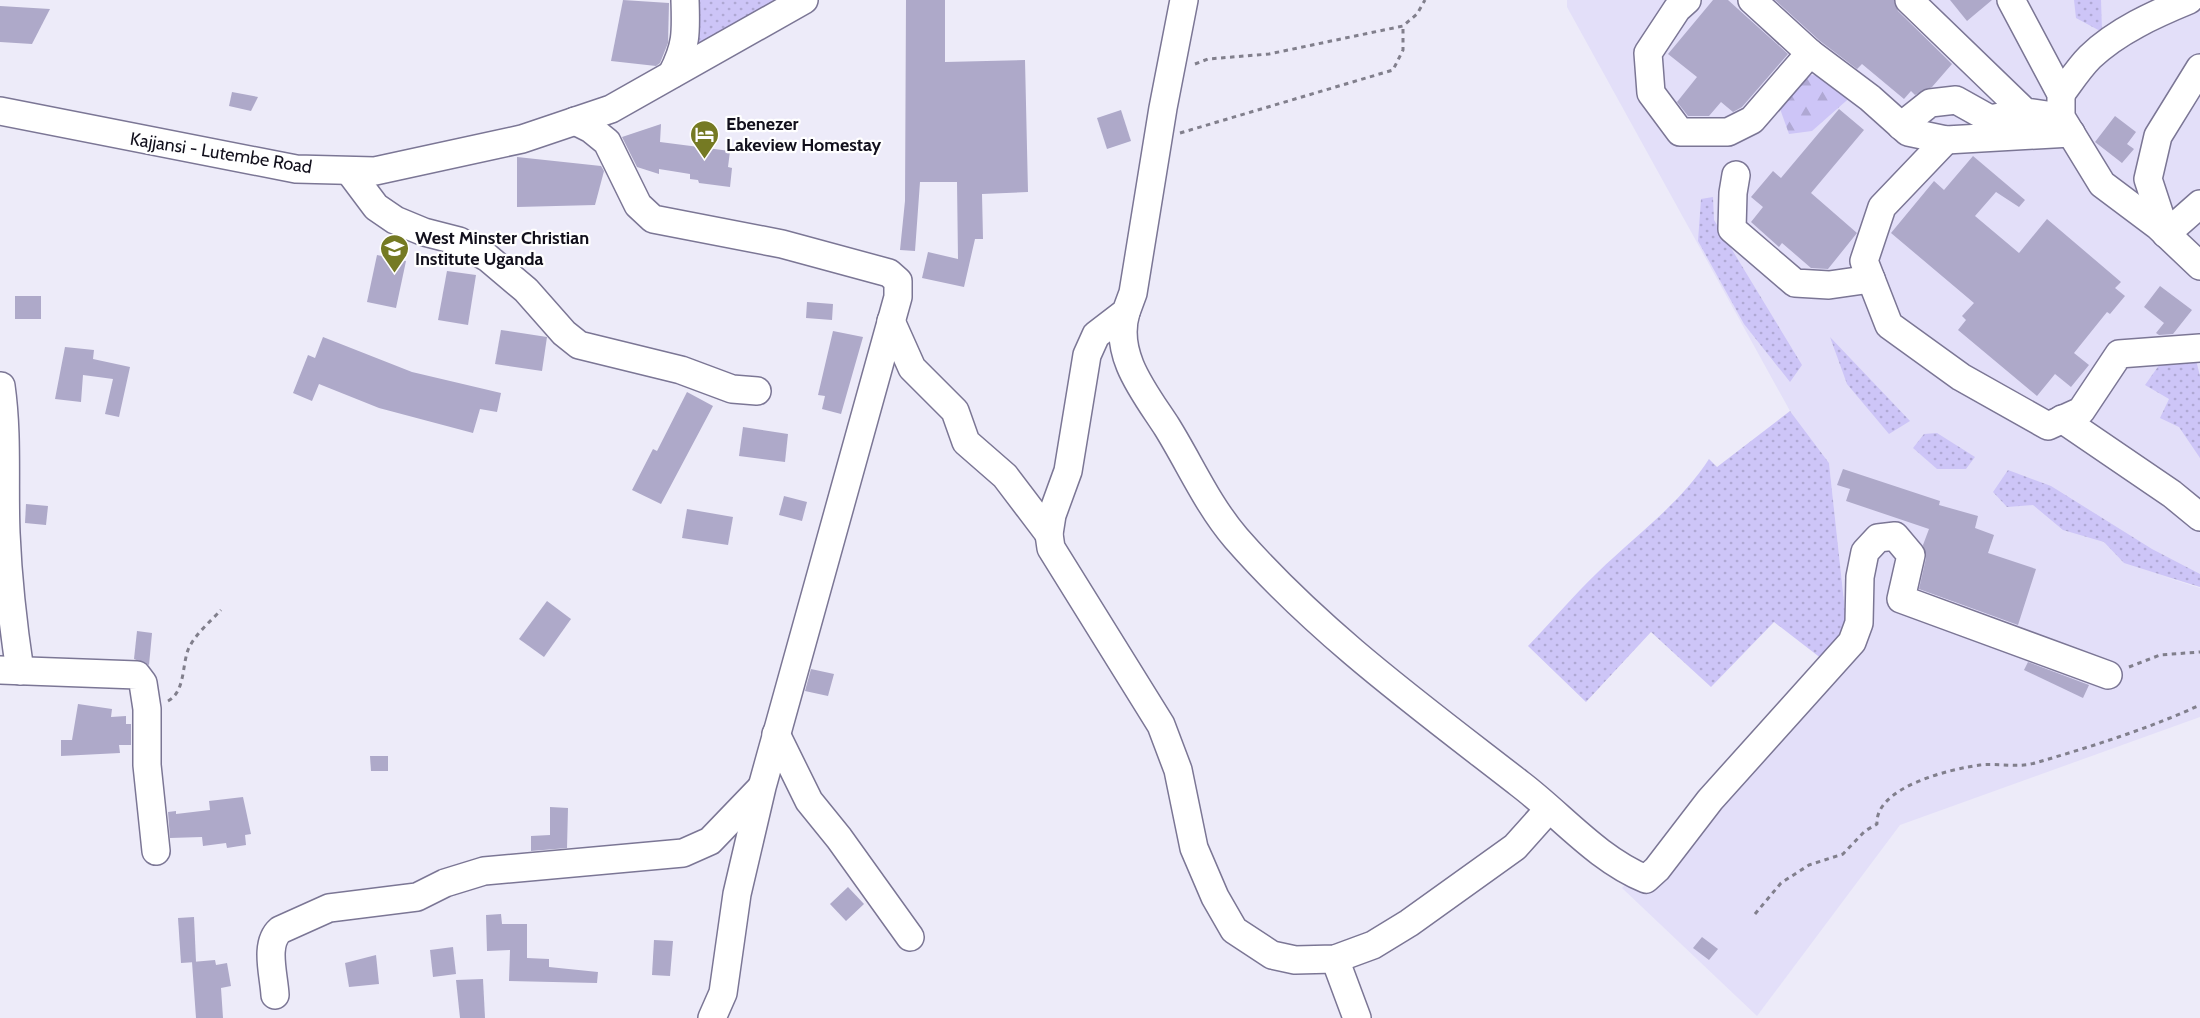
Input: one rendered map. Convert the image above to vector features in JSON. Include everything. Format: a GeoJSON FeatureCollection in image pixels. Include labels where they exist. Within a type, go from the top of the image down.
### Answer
{"type":"FeatureCollection","features":[{"type":"Feature","properties":{"kind":"street"},"geometry":{"type":"LineString","coordinates":[[672,74],[684,51],[687,34],[685,0]]}},
{"type":"Feature","properties":{"kind":"street","name":"Kajjansi - Lutembe Road"},"geometry":{"type":"LineString","coordinates":[[0,111],[296,169],[375,171],[522,139],[611,109],[804,0]]}},
{"type":"Feature","properties":{"kind":"street"},"geometry":{"type":"LineString","coordinates":[[1185,0],[1169,75],[1133,293],[1121,327],[1136,381],[1167,428],[1202,489],[1236,538],[1306,609],[1383,679],[1523,785],[1548,810],[1607,857],[1646,879],[1657,869],[1710,800],[1852,642],[1859,623],[1860,577],[1865,552],[1878,538],[1895,536],[1911,555],[1900,599],[2108,675]]}},
{"type":"Feature","properties":{"kind":"street"},"geometry":{"type":"LineString","coordinates":[[1687,0],[1677,9],[1648,53],[1651,93],[1680,132],[1728,132],[1752,120],[1810,53]]}},
{"type":"Feature","properties":{"kind":"street"},"geometry":{"type":"LineString","coordinates":[[1752,0],[1810,53],[1870,98],[1908,132],[1946,140],[2064,115]]}},
{"type":"Feature","properties":{"kind":"street"},"geometry":{"type":"LineString","coordinates":[[1910,0],[2025,112]]}},
{"type":"Feature","properties":{"kind":"street"},"geometry":{"type":"LineString","coordinates":[[2011,0],[2064,115],[2102,184],[2166,234],[2200,266]]}},
{"type":"Feature","properties":{"kind":"street"},"geometry":{"type":"LineString","coordinates":[[2064,115],[2089,58],[2108,43],[2157,13],[2189,0]]}},
{"type":"Feature","properties":{"kind":"street"},"geometry":{"type":"LineString","coordinates":[[2166,234],[2148,179],[2158,136],[2200,68]]}},
{"type":"Feature","properties":{"kind":"street"},"geometry":{"type":"LineString","coordinates":[[1901,126],[1930,103],[1956,100],[1990,119],[2025,112],[2064,115]]}},
{"type":"Feature","properties":{"kind":"street"},"geometry":{"type":"LineString","coordinates":[[574,121],[591,129],[607,142],[617,168],[638,205],[653,219],[782,244],[889,273],[898,281],[898,297],[762,787],[737,894],[723,993],[712,1018]]}},
{"type":"Feature","properties":{"kind":"street"},"geometry":{"type":"LineString","coordinates":[[1946,140],[1882,207],[1864,261],[1889,325],[1962,377],[2048,426],[2081,411],[2119,354],[2200,348]]}},
{"type":"Feature","properties":{"kind":"street"},"geometry":{"type":"LineString","coordinates":[[349,171],[376,207],[395,220],[466,244],[488,258],[526,290],[564,333],[579,345],[681,370],[732,389],[757,392]]}},
{"type":"Feature","properties":{"kind":"street"},"geometry":{"type":"LineString","coordinates":[[1736,175],[1732,193],[1732,229],[1795,283],[1829,285],[1871,279]]}},
{"type":"Feature","properties":{"kind":"street"},"geometry":{"type":"LineString","coordinates":[[2166,234],[2200,204]]}},
{"type":"Feature","properties":{"kind":"street"},"geometry":{"type":"LineString","coordinates":[[1126,312],[1096,335],[1087,355],[1068,471],[1054,509],[1049,534],[1051,548],[1161,725],[1178,771],[1194,848],[1234,930],[1272,955],[1295,960],[1335,959],[1373,945],[1409,923],[1515,847],[1548,810]]}},
{"type":"Feature","properties":{"kind":"street"},"geometry":{"type":"LineString","coordinates":[[891,321],[912,368],[955,411],[966,442],[1005,476],[1049,534]]}},
{"type":"Feature","properties":{"kind":"street"},"geometry":{"type":"LineString","coordinates":[[1,386],[6,423],[10,671],[137,675],[143,683],[146,704],[147,765],[152,785],[156,851]]}},
{"type":"Feature","properties":{"kind":"street"},"geometry":{"type":"LineString","coordinates":[[2062,419],[2172,494],[2200,517]]}},
{"type":"Feature","properties":{"kind":"street"},"geometry":{"type":"LineString","coordinates":[[776,734],[809,801],[839,838],[910,937]]}},
{"type":"Feature","properties":{"kind":"street"},"geometry":{"type":"LineString","coordinates":[[275,994],[271,945],[274,935],[280,930],[329,908],[417,897],[445,884],[484,871],[683,853],[710,841],[762,787]]}},
{"type":"Feature","properties":{"kind":"street"},"geometry":{"type":"LineString","coordinates":[[1335,959],[1356,1018]]}},
{"type":"Feature","properties":{"kind":"path"},"geometry":{"type":"LineString","coordinates":[[1169,75],[1208,59],[1269,54],[1403,26],[1417,14],[1425,0]]}},
{"type":"Feature","properties":{"kind":"path"},"geometry":{"type":"LineString","coordinates":[[1158,140],[1393,70],[1403,50],[1403,26]]}},
{"type":"Feature","properties":{"kind":"path"},"geometry":{"type":"LineString","coordinates":[[146,704],[163,704],[174,698],[180,686],[189,649],[221,610]]}},
{"type":"Feature","properties":{"kind":"path"},"geometry":{"type":"LineString","coordinates":[[2108,675],[2160,655],[2200,652]]}},
{"type":"Feature","properties":{"kind":"path"},"geometry":{"type":"LineString","coordinates":[[1755,914],[1781,883],[1809,866],[1843,854],[1865,831],[1877,824],[1876,814],[1888,798],[1927,779],[1981,765],[2032,765],[2200,705]]}},
{"type":"Feature","properties":{"kind":"shaded area"},"geometry":{"type":"Polygon","coordinates":[[[1567,0],[2200,0],[2200,587],[2159,575],[2200,588],[2200,717],[1900,825],[1757,1016],[1622,888],[1734,763],[1847,629],[1829,463],[1790,411],[1567,7],[1567,0]]]}},
{"type":"Feature","properties":{"kind":"green space"},"geometry":{"type":"Polygon","coordinates":[[[691,0],[785,0],[685,58],[691,0]]]}},
{"type":"Feature","properties":{"kind":"green space"},"geometry":{"type":"Polygon","coordinates":[[[2074,0],[2101,0],[2102,32],[2076,18],[2074,0]]]}},
{"type":"Feature","properties":{"kind":"green space"},"geometry":{"type":"Polygon","coordinates":[[[1805,75],[1844,76],[1854,94],[1812,131],[1789,134],[1779,106],[1805,75]]]}},
{"type":"Feature","properties":{"kind":"green space"},"geometry":{"type":"Polygon","coordinates":[[[1713,197],[1714,220],[1802,365],[1790,382],[1744,324],[1698,241],[1701,199],[1713,197]]]}},
{"type":"Feature","properties":{"kind":"green space"},"geometry":{"type":"Polygon","coordinates":[[[1830,337],[1910,421],[1889,434],[1847,384],[1830,337]]]}},
{"type":"Feature","properties":{"kind":"green space"},"geometry":{"type":"Polygon","coordinates":[[[2167,354],[2196,360],[2200,376],[2200,458],[2179,427],[2160,418],[2169,399],[2145,385],[2167,354]]]}},
{"type":"Feature","properties":{"kind":"green space"},"geometry":{"type":"Polygon","coordinates":[[[1790,411],[1829,463],[1847,629],[1822,659],[1774,622],[1711,687],[1651,632],[1586,702],[1528,646],[1588,582],[1671,505],[1709,459],[1717,467],[1790,411]]]}},
{"type":"Feature","properties":{"kind":"green space"},"geometry":{"type":"Polygon","coordinates":[[[1937,433],[1975,457],[1966,469],[1937,469],[1913,448],[1924,434],[1937,433]]]}},
{"type":"Feature","properties":{"kind":"green space"},"geometry":{"type":"Polygon","coordinates":[[[2008,470],[2051,486],[2152,549],[2200,574],[2200,587],[2124,563],[2104,542],[2063,530],[2033,505],[2007,507],[1993,492],[2008,470]]]}},
{"type":"Feature","properties":{"kind":"building"},"geometry":{"type":"Polygon","coordinates":[[[623,0],[669,3],[668,43],[660,63],[656,66],[611,61],[623,0]]]}},
{"type":"Feature","properties":{"kind":"building"},"geometry":{"type":"Polygon","coordinates":[[[906,0],[945,0],[945,62],[1025,60],[1028,192],[982,194],[983,239],[975,239],[964,287],[922,278],[928,252],[958,259],[957,182],[920,182],[915,251],[900,250],[905,201],[906,0]]]}},
{"type":"Feature","properties":{"kind":"building"},"geometry":{"type":"Polygon","coordinates":[[[1713,0],[1728,0],[1788,54],[1742,107],[1733,112],[1721,102],[1709,116],[1688,116],[1677,102],[1697,77],[1668,54],[1713,0]]]}},
{"type":"Feature","properties":{"kind":"building"},"geometry":{"type":"Polygon","coordinates":[[[1775,0],[1894,0],[1898,11],[1952,64],[1932,87],[1915,95],[1911,91],[1904,99],[1862,64],[1857,69],[1820,41],[1775,0]]]}},
{"type":"Feature","properties":{"kind":"building"},"geometry":{"type":"Polygon","coordinates":[[[1950,0],[1992,0],[1967,21],[1950,0]]]}},
{"type":"Feature","properties":{"kind":"building"},"geometry":{"type":"Polygon","coordinates":[[[0,6],[50,9],[32,44],[0,42],[0,6]]]}},
{"type":"Feature","properties":{"kind":"building"},"geometry":{"type":"Polygon","coordinates":[[[232,92],[258,97],[251,111],[229,106],[232,92]]]}},
{"type":"Feature","properties":{"kind":"building"},"geometry":{"type":"Polygon","coordinates":[[[1839,109],[1864,130],[1811,193],[1857,233],[1828,269],[1811,268],[1782,243],[1779,247],[1751,222],[1763,207],[1751,197],[1773,171],[1781,178],[1839,109]]]}},
{"type":"Feature","properties":{"kind":"building"},"geometry":{"type":"Polygon","coordinates":[[[1121,110],[1131,141],[1107,149],[1097,118],[1121,110]]]}},
{"type":"Feature","properties":{"kind":"building"},"geometry":{"type":"Polygon","coordinates":[[[2115,116],[2136,132],[2127,144],[2134,149],[2122,163],[2095,142],[2115,116]]]}},
{"type":"Feature","properties":{"kind":"building"},"geometry":{"type":"Polygon","coordinates":[[[661,124],[660,142],[730,151],[728,167],[732,168],[730,187],[699,183],[698,180],[690,179],[690,174],[659,169],[659,174],[637,167],[622,137],[661,124]]]}},
{"type":"Feature","properties":{"kind":"building"},"geometry":{"type":"Polygon","coordinates":[[[1973,156],[2025,200],[2019,207],[1996,192],[1975,216],[2019,253],[2047,219],[2121,282],[2115,288],[2125,296],[2110,314],[2107,312],[2074,353],[2089,365],[2071,387],[2055,374],[2037,396],[1958,330],[1966,320],[1962,316],[1974,303],[1891,233],[1934,181],[1944,190],[1973,156]]]}},
{"type":"Feature","properties":{"kind":"building"},"geometry":{"type":"Polygon","coordinates":[[[517,157],[601,166],[604,171],[595,205],[517,207],[517,157]]]}},
{"type":"Feature","properties":{"kind":"building"},"geometry":{"type":"Polygon","coordinates":[[[377,255],[406,261],[396,308],[367,302],[377,255]]]}},
{"type":"Feature","properties":{"kind":"building"},"geometry":{"type":"Polygon","coordinates":[[[447,271],[476,275],[468,325],[438,320],[447,271]]]}},
{"type":"Feature","properties":{"kind":"building"},"geometry":{"type":"Polygon","coordinates":[[[2160,286],[2192,310],[2173,334],[2159,335],[2156,333],[2164,323],[2144,307],[2160,286]]]}},
{"type":"Feature","properties":{"kind":"building"},"geometry":{"type":"Polygon","coordinates":[[[15,296],[41,296],[41,319],[15,319],[15,296]]]}},
{"type":"Feature","properties":{"kind":"building"},"geometry":{"type":"Polygon","coordinates":[[[807,302],[833,304],[832,320],[806,318],[807,302]]]}},
{"type":"Feature","properties":{"kind":"building"},"geometry":{"type":"Polygon","coordinates":[[[501,330],[547,337],[542,371],[495,364],[501,330]]]}},
{"type":"Feature","properties":{"kind":"building"},"geometry":{"type":"Polygon","coordinates":[[[833,331],[863,337],[841,414],[822,409],[825,396],[818,395],[833,331]]]}},
{"type":"Feature","properties":{"kind":"building"},"geometry":{"type":"Polygon","coordinates":[[[323,337],[412,372],[501,393],[497,412],[480,409],[473,433],[379,408],[319,384],[312,401],[293,393],[308,355],[315,358],[323,337]]]}},
{"type":"Feature","properties":{"kind":"building"},"geometry":{"type":"Polygon","coordinates":[[[65,347],[94,350],[93,359],[130,367],[119,417],[105,414],[113,379],[83,375],[81,402],[55,399],[65,347]]]}},
{"type":"Feature","properties":{"kind":"building"},"geometry":{"type":"Polygon","coordinates":[[[687,392],[713,406],[661,504],[632,490],[653,449],[657,451],[687,392]]]}},
{"type":"Feature","properties":{"kind":"building"},"geometry":{"type":"Polygon","coordinates":[[[743,427],[788,434],[785,462],[739,456],[743,427]]]}},
{"type":"Feature","properties":{"kind":"building"},"geometry":{"type":"Polygon","coordinates":[[[1843,469],[1940,501],[1939,505],[1978,516],[1975,528],[1994,535],[1988,553],[2036,569],[2018,625],[1919,589],[1926,558],[1923,545],[1929,529],[1846,501],[1850,489],[1837,485],[1843,469]]]}},
{"type":"Feature","properties":{"kind":"building"},"geometry":{"type":"Polygon","coordinates":[[[784,496],[807,502],[802,521],[779,515],[784,496]]]}},
{"type":"Feature","properties":{"kind":"building"},"geometry":{"type":"Polygon","coordinates":[[[26,504],[48,506],[46,525],[25,523],[26,504]]]}},
{"type":"Feature","properties":{"kind":"building"},"geometry":{"type":"Polygon","coordinates":[[[687,509],[733,517],[728,545],[682,538],[687,509]]]}},
{"type":"Feature","properties":{"kind":"building"},"geometry":{"type":"Polygon","coordinates":[[[547,601],[571,619],[544,657],[519,639],[547,601]]]}},
{"type":"Feature","properties":{"kind":"building"},"geometry":{"type":"Polygon","coordinates":[[[137,631],[152,633],[149,665],[134,659],[137,631]]]}},
{"type":"Feature","properties":{"kind":"building"},"geometry":{"type":"Polygon","coordinates":[[[2028,662],[2089,685],[2083,698],[2024,670],[2028,662]]]}},
{"type":"Feature","properties":{"kind":"building"},"geometry":{"type":"Polygon","coordinates":[[[811,669],[834,674],[828,696],[805,691],[811,669]]]}},
{"type":"Feature","properties":{"kind":"building"},"geometry":{"type":"Polygon","coordinates":[[[78,704],[112,709],[111,717],[126,716],[126,724],[131,724],[131,745],[119,745],[120,753],[61,756],[61,740],[72,740],[78,704]]]}},
{"type":"Feature","properties":{"kind":"building"},"geometry":{"type":"Polygon","coordinates":[[[370,756],[388,756],[388,771],[371,771],[370,756]]]}},
{"type":"Feature","properties":{"kind":"building"},"geometry":{"type":"Polygon","coordinates":[[[243,797],[251,834],[245,835],[246,845],[227,848],[226,843],[203,846],[202,837],[170,838],[168,812],[176,811],[176,814],[210,810],[209,801],[243,797]]]}},
{"type":"Feature","properties":{"kind":"building"},"geometry":{"type":"Polygon","coordinates":[[[550,807],[568,808],[567,848],[531,851],[531,836],[550,835],[550,807]]]}},
{"type":"Feature","properties":{"kind":"building"},"geometry":{"type":"Polygon","coordinates":[[[848,887],[864,904],[846,921],[830,904],[848,887]]]}},
{"type":"Feature","properties":{"kind":"building"},"geometry":{"type":"Polygon","coordinates":[[[501,914],[502,924],[527,924],[527,958],[549,959],[549,967],[598,972],[597,983],[509,981],[510,950],[487,951],[486,915],[501,914]]]}},
{"type":"Feature","properties":{"kind":"building"},"geometry":{"type":"Polygon","coordinates":[[[194,917],[196,962],[181,963],[178,918],[194,917]]]}},
{"type":"Feature","properties":{"kind":"building"},"geometry":{"type":"Polygon","coordinates":[[[1702,937],[1718,949],[1709,960],[1693,948],[1702,937]]]}},
{"type":"Feature","properties":{"kind":"building"},"geometry":{"type":"Polygon","coordinates":[[[654,940],[673,941],[670,976],[652,975],[654,940]]]}},
{"type":"Feature","properties":{"kind":"building"},"geometry":{"type":"Polygon","coordinates":[[[453,947],[456,974],[433,977],[430,950],[453,947]]]}},
{"type":"Feature","properties":{"kind":"building"},"geometry":{"type":"Polygon","coordinates":[[[376,955],[379,984],[349,987],[345,963],[376,955]]]}},
{"type":"Feature","properties":{"kind":"building"},"geometry":{"type":"Polygon","coordinates":[[[215,960],[216,965],[227,963],[231,986],[221,988],[223,1018],[196,1018],[192,962],[215,960]]]}},
{"type":"Feature","properties":{"kind":"building"},"geometry":{"type":"Polygon","coordinates":[[[483,979],[485,1018],[460,1018],[456,980],[483,979]]]}},
{"type":"Feature","properties":{"kind":"place","name":"Ebenezer Lakeview Homestay"},"geometry":{"type":"Point","coordinates":[705,160]}},
{"type":"Feature","properties":{"kind":"place","name":"West Minster Christian Institute Uganda"},"geometry":{"type":"Point","coordinates":[394,274]}}]}
